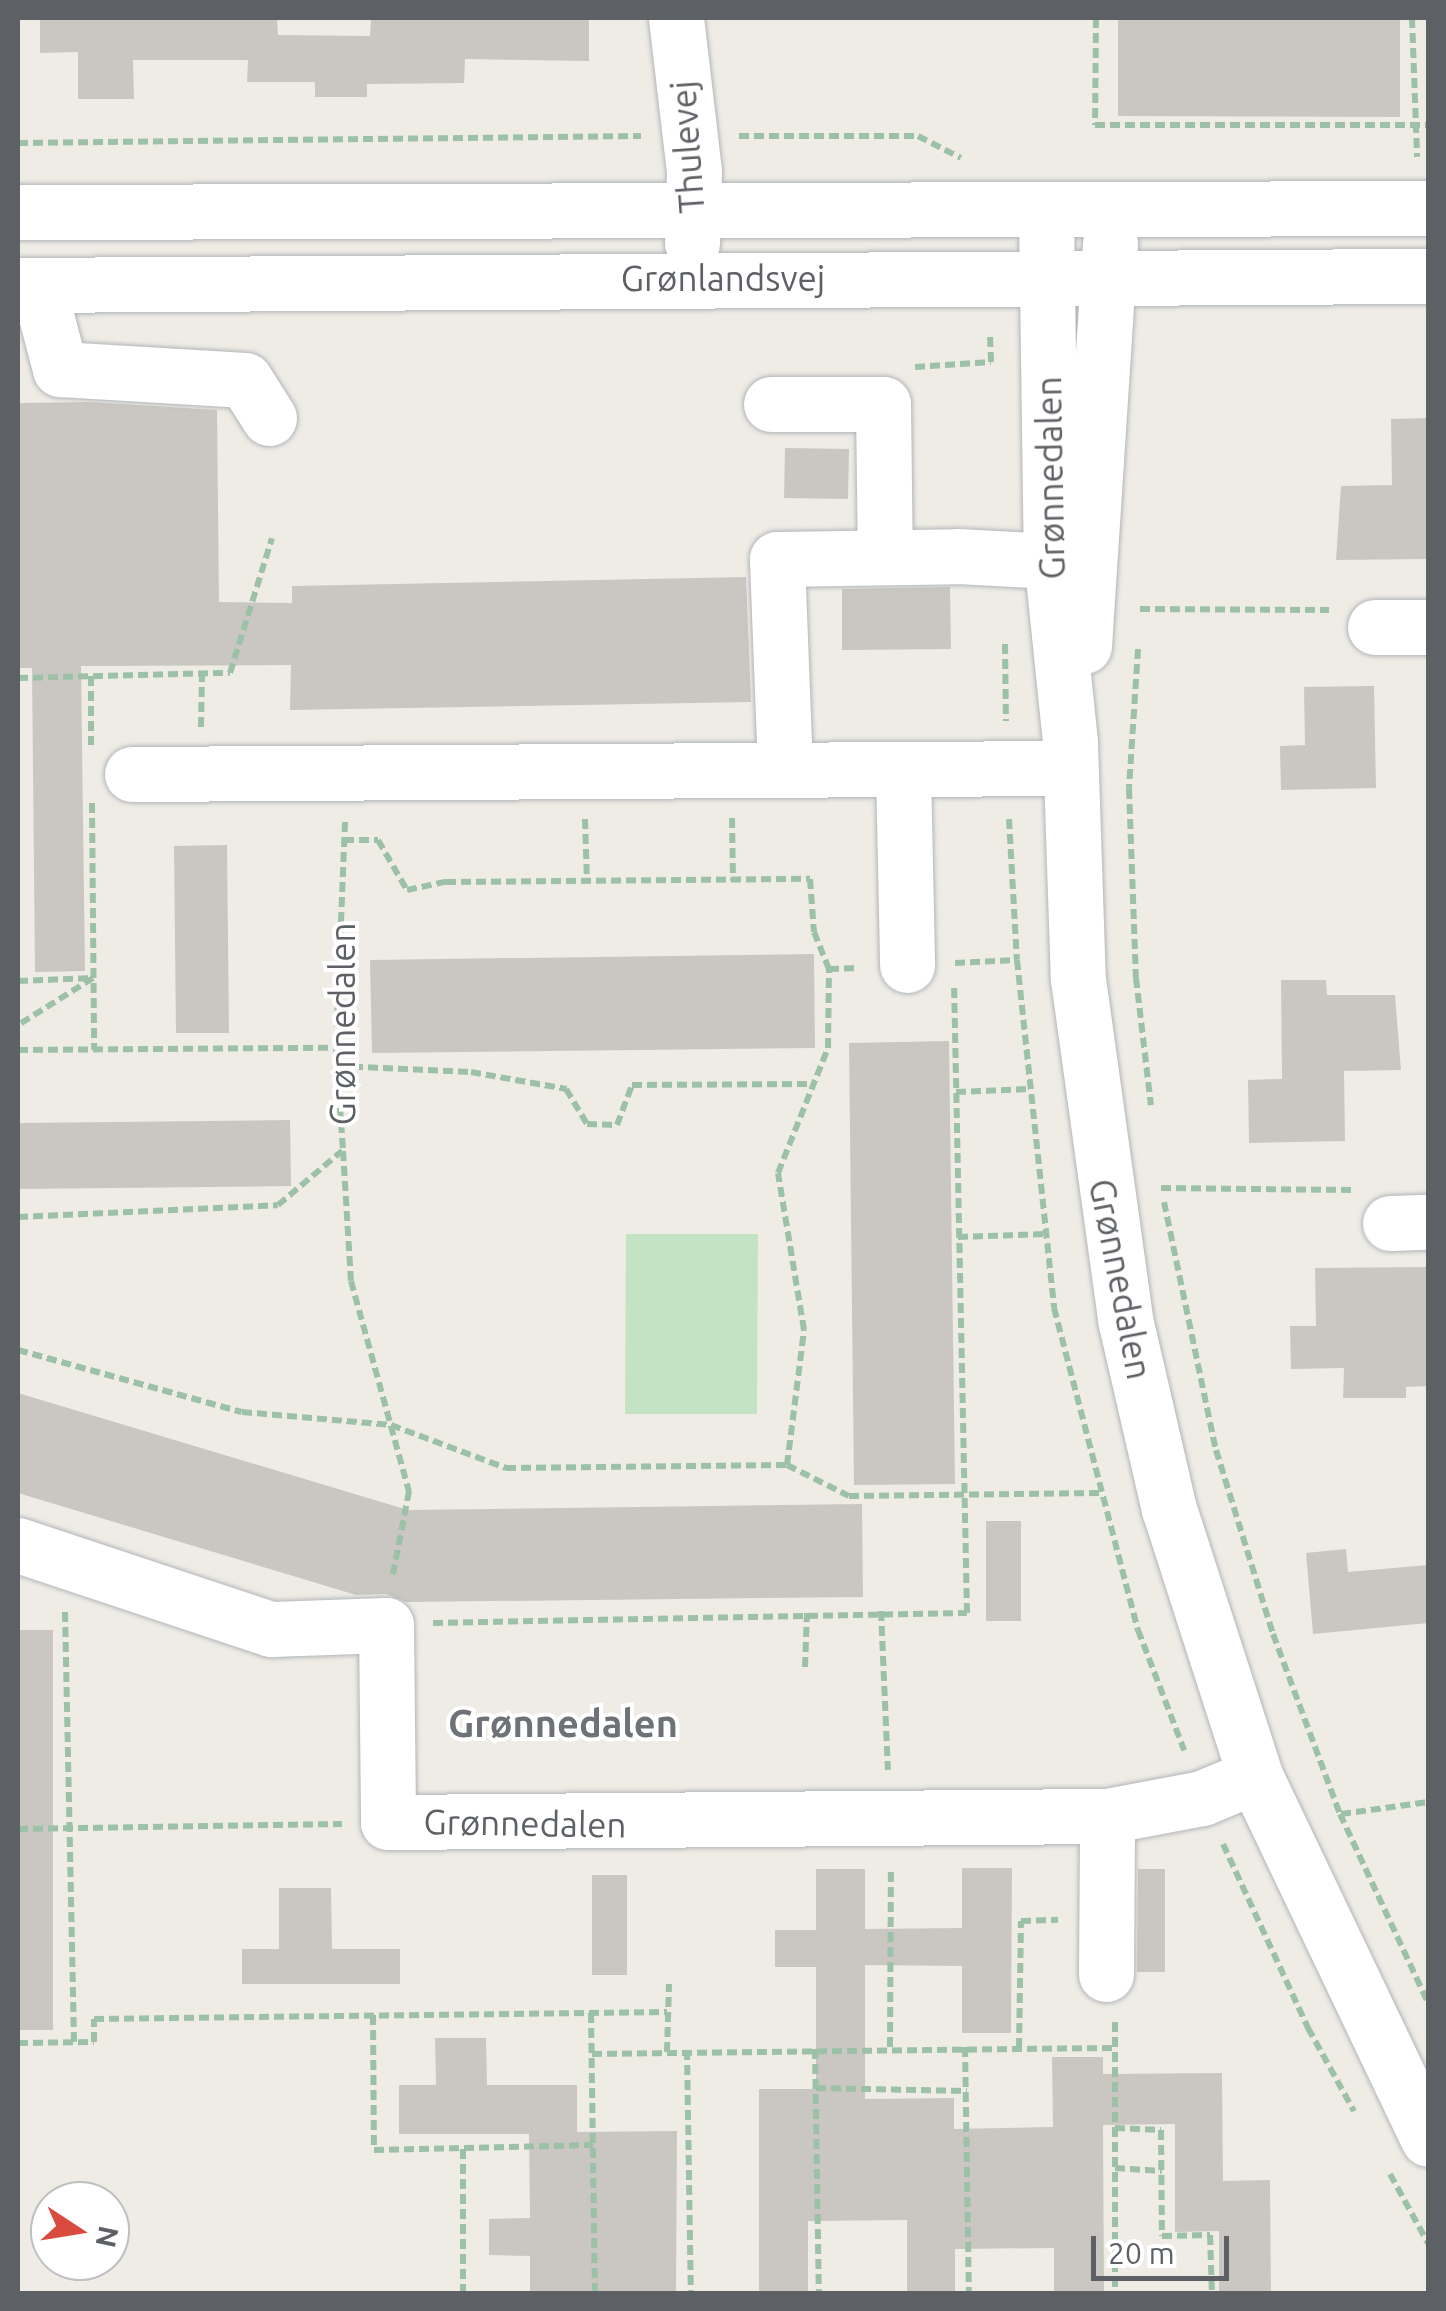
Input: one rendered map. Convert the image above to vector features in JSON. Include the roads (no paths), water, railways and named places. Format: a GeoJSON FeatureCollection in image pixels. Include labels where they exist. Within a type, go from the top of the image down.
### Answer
{"type":"FeatureCollection","features":[{"type":"Feature","properties":{"kind":"street","name":"Thulevej"},"geometry":{"type":"LineString","coordinates":[[676,18],[690,136],[694,206],[691,276]]}},
{"type":"Feature","properties":{"kind":"street","name":"Grønlandsvej"},"geometry":{"type":"LineString","coordinates":[[18,212],[694,206],[1110,214],[1422,208]]}},
{"type":"Feature","properties":{"kind":"street","name":"Grønnedalen"},"geometry":{"type":"LineString","coordinates":[[1046,213],[1046,280],[1071,561],[1070,755],[1078,979],[1125,1319],[1169,1509],[1255,1776],[1428,2139]]}},
{"type":"Feature","properties":{"kind":"street","name":"Grønnedalen"},"geometry":{"type":"LineString","coordinates":[[1071,561],[1109,281],[1110,214]]}},
{"type":"Feature","properties":{"kind":"street","name":"Grønlandsvej"},"geometry":{"type":"LineString","coordinates":[[28,285],[691,276],[1109,281],[1428,276]]}},
{"type":"Feature","properties":{"kind":"street"},"geometry":{"type":"LineString","coordinates":[[28,285],[60,369],[245,380],[269,418]]}},
{"type":"Feature","properties":{"kind":"street"},"geometry":{"type":"LineString","coordinates":[[771,404],[883,404],[885,557]]}},
{"type":"Feature","properties":{"kind":"street"},"geometry":{"type":"LineString","coordinates":[[785,770],[777,559],[958,556],[1071,561]]}},
{"type":"Feature","properties":{"kind":"street"},"geometry":{"type":"LineString","coordinates":[[1375,628],[1428,627]]}},
{"type":"Feature","properties":{"kind":"street"},"geometry":{"type":"LineString","coordinates":[[105,774],[903,769],[1070,755]]}},
{"type":"Feature","properties":{"kind":"street"},"geometry":{"type":"LineString","coordinates":[[903,769],[930,964]]}},
{"type":"Feature","properties":{"kind":"street","name":"Grønnedalen"},"geometry":{"type":"LineString","coordinates":[[41,1553],[271,1629],[386,1624],[388,1822],[1107,1816],[1202,1798],[1255,1776]]}},
{"type":"Feature","properties":{"kind":"street"},"geometry":{"type":"LineString","coordinates":[[1106,1974],[1107,1816]]}},
{"type":"Feature","properties":{"kind":"district","name":"Grønnedalen"},"geometry":{"type":"Point","coordinates":[563,1724]}}]}
